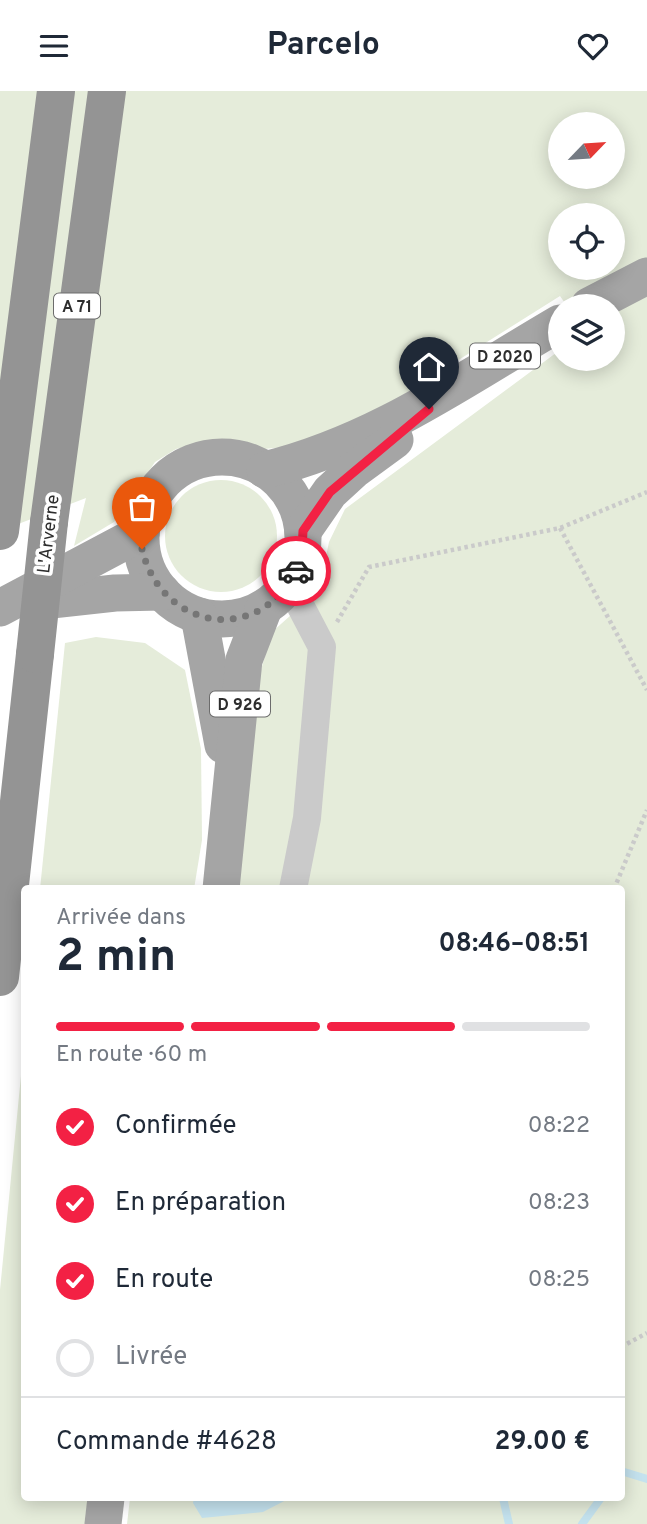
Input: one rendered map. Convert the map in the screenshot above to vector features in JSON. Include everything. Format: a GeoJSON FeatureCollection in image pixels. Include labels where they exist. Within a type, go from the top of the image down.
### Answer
{"type":"FeatureCollection","features":[{"type":"Feature","properties":{"kind":"highway","name":"A 71"},"geometry":{"type":"LineString","coordinates":[[0,531],[56,91]]}},
{"type":"Feature","properties":{"kind":"highway","name":"L'Arverne"},"geometry":{"type":"LineString","coordinates":[[0,977],[49,521],[107,91]]}},
{"type":"Feature","properties":{"kind":"main road"},"geometry":{"type":"LineString","coordinates":[[613,294],[647,277]]}},
{"type":"Feature","properties":{"kind":"main road","name":"D 2020"},"geometry":{"type":"LineString","coordinates":[[265,470],[332,451],[450,390],[548,330]]}},
{"type":"Feature","properties":{"kind":"main road","name":"D 2020"},"geometry":{"type":"LineString","coordinates":[[303,531],[330,492],[450,390]]}},
{"type":"Feature","properties":{"kind":"main road"},"geometry":{"type":"LineString","coordinates":[[234,458],[265,470],[291,496],[303,531],[302,550],[276,596],[225,619],[199,616],[185,610],[162,592],[146,565],[141,533],[144,516],[155,494],[171,475],[201,460],[234,458]]}},
{"type":"Feature","properties":{"kind":"main road"},"geometry":{"type":"LineString","coordinates":[[6,606],[141,533]]}},
{"type":"Feature","properties":{"kind":"main road"},"geometry":{"type":"LineString","coordinates":[[6,606],[116,593],[162,592]]}},
{"type":"Feature","properties":{"kind":"main road","name":"D 926"},"geometry":{"type":"LineString","coordinates":[[220,885],[244,660],[276,596]]}},
{"type":"Feature","properties":{"kind":"main road","name":"D 926"},"geometry":{"type":"LineString","coordinates":[[199,616],[219,711],[230,802]]}},
{"type":"Feature","properties":{"kind":"main road"},"geometry":{"type":"LineString","coordinates":[[103,1524],[107,1501]]}},
{"type":"Feature","properties":{"kind":"lane"},"geometry":{"type":"LineString","coordinates":[[276,596],[321,647],[307,818],[294,885]]}},
{"type":"Feature","properties":{"kind":"path"},"geometry":{"type":"LineString","coordinates":[[321,647],[369,567],[560,528],[647,492]]}},
{"type":"Feature","properties":{"kind":"path"},"geometry":{"type":"LineString","coordinates":[[560,528],[647,690]]}},
{"type":"Feature","properties":{"kind":"path"},"geometry":{"type":"LineString","coordinates":[[616,885],[647,810]]}},
{"type":"Feature","properties":{"kind":"path"},"geometry":{"type":"LineString","coordinates":[[625,1345],[647,1333]]}},
{"type":"Feature","properties":{"kind":"green space"},"geometry":{"type":"Polygon","coordinates":[[[0,91],[647,91],[647,1524],[127,1524],[130,1501],[625,1501],[625,885],[236,885],[258,680],[272,632],[319,590],[329,542],[345,509],[548,359],[548,371],[625,371],[625,294],[548,294],[548,304],[376,412],[296,446],[264,449],[216,440],[176,449],[155,462],[114,522],[74,546],[86,498],[0,531],[0,91]]]}},
{"type":"Feature","properties":{"kind":"green space"},"geometry":{"type":"Polygon","coordinates":[[[221,480],[242,485],[260,497],[272,515],[277,536],[272,557],[260,575],[242,587],[221,592],[200,587],[182,575],[170,557],[165,536],[170,515],[182,497],[200,485],[221,480]]]}},
{"type":"Feature","properties":{"kind":"green space"},"geometry":{"type":"Polygon","coordinates":[[[96,637],[145,643],[185,670],[201,749],[202,840],[195,885],[40,885],[65,643],[96,637]]]}},
{"type":"Feature","properties":{"kind":"green space"},"geometry":{"type":"Polygon","coordinates":[[[21,1076],[21,1501],[93,1501],[89,1524],[0,1524],[0,1290],[21,1076]]]}},
{"type":"Feature","properties":{"kind":"water"},"geometry":{"type":"Polygon","coordinates":[[[284,1501],[263,1512],[202,1518],[193,1503],[284,1501]]]}},
{"type":"Feature","properties":{"kind":"waterway"},"geometry":{"type":"LineString","coordinates":[[625,1472],[647,1479]]}},
{"type":"Feature","properties":{"kind":"waterway"},"geometry":{"type":"LineString","coordinates":[[504,1501],[509,1524]]}},
{"type":"Feature","properties":{"kind":"waterway"},"geometry":{"type":"LineString","coordinates":[[582,1524],[599,1501]]}},
{"type":"Feature","properties":{"kind":"way so far"},"geometry":{"type":"LineString","coordinates":[[142,549],[146,565],[162,592],[185,610],[212,619],[239,618],[264,608],[278,598],[296,571]]}},
{"type":"Feature","properties":{"kind":"route"},"geometry":{"type":"LineString","coordinates":[[296,571],[302,550],[303,531],[330,492],[429,409]]}}]}
